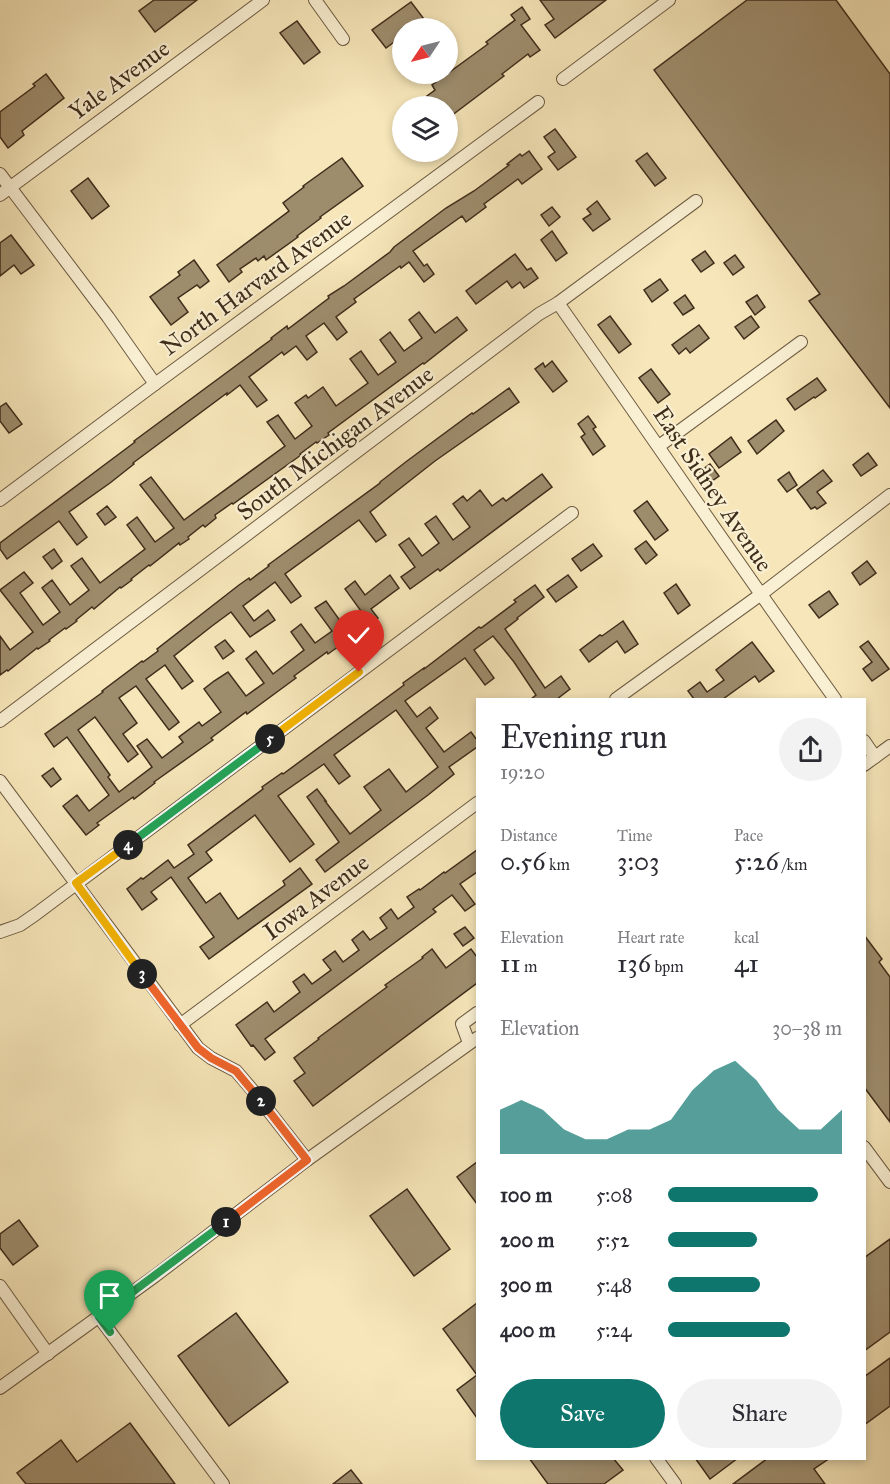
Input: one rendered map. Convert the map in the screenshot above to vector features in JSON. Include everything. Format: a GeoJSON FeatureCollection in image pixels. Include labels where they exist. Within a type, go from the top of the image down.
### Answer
{"type":"FeatureCollection","features":[{"type":"Feature","properties":{"kind":"street","name":"Yale Avenue"},"geometry":{"type":"LineString","coordinates":[[5,191],[263,0]]}},
{"type":"Feature","properties":{"kind":"street"},"geometry":{"type":"LineString","coordinates":[[315,0],[343,39]]}},
{"type":"Feature","properties":{"kind":"street"},"geometry":{"type":"LineString","coordinates":[[563,79],[669,0]]}},
{"type":"Feature","properties":{"kind":"street","name":"North Harvard Avenue"},"geometry":{"type":"LineString","coordinates":[[0,500],[538,102]]}},
{"type":"Feature","properties":{"kind":"street"},"geometry":{"type":"LineString","coordinates":[[0,174],[5,191],[108,317],[155,384]]}},
{"type":"Feature","properties":{"kind":"street","name":"South Michigan Avenue"},"geometry":{"type":"LineString","coordinates":[[0,721],[539,314],[558,303],[696,201]]}},
{"type":"Feature","properties":{"kind":"street","name":"East Sidney Avenue"},"geometry":{"type":"LineString","coordinates":[[558,303],[760,595],[834,698]]}},
{"type":"Feature","properties":{"kind":"street"},"geometry":{"type":"LineString","coordinates":[[659,446],[801,342]]}},
{"type":"Feature","properties":{"kind":"street"},"geometry":{"type":"LineString","coordinates":[[617,698],[760,595],[890,495]]}},
{"type":"Feature","properties":{"kind":"street"},"geometry":{"type":"LineString","coordinates":[[0,932],[20,925],[36,914],[572,513]]}},
{"type":"Feature","properties":{"kind":"street"},"geometry":{"type":"LineString","coordinates":[[866,744],[875,757]]}},
{"type":"Feature","properties":{"kind":"street"},"geometry":{"type":"LineString","coordinates":[[866,764],[890,746]]}},
{"type":"Feature","properties":{"kind":"street"},"geometry":{"type":"LineString","coordinates":[[0,781],[198,1048],[211,1058],[236,1071],[307,1160]]}},
{"type":"Feature","properties":{"kind":"street","name":"Iowa Avenue"},"geometry":{"type":"LineString","coordinates":[[180,1025],[476,804]]}},
{"type":"Feature","properties":{"kind":"street"},"geometry":{"type":"LineString","coordinates":[[0,1388],[155,1276],[307,1160],[473,1041],[462,1024],[476,1014]]}},
{"type":"Feature","properties":{"kind":"street"},"geometry":{"type":"LineString","coordinates":[[866,1150],[890,1182]]}},
{"type":"Feature","properties":{"kind":"street"},"geometry":{"type":"LineString","coordinates":[[0,1286],[48,1354]]}},
{"type":"Feature","properties":{"kind":"street"},"geometry":{"type":"LineString","coordinates":[[99,1317],[223,1484]]}},
{"type":"Feature","properties":{"kind":"street"},"geometry":{"type":"LineString","coordinates":[[657,1460],[675,1484]]}},
{"type":"Feature","properties":{"kind":"building"},"geometry":{"type":"Polygon","coordinates":[[[154,0],[197,0],[155,32],[139,11],[154,0]]]}},
{"type":"Feature","properties":{"kind":"building"},"geometry":{"type":"Polygon","coordinates":[[[540,0],[606,0],[555,38],[545,25],[554,19],[540,0]]]}},
{"type":"Feature","properties":{"kind":"building"},"geometry":{"type":"Polygon","coordinates":[[[747,0],[836,0],[890,74],[890,408],[809,301],[820,294],[654,70],[747,0]]]}},
{"type":"Feature","properties":{"kind":"building"},"geometry":{"type":"Polygon","coordinates":[[[411,2],[423,18],[392,18],[392,44],[386,48],[372,30],[411,2]]]}},
{"type":"Feature","properties":{"kind":"building"},"geometry":{"type":"Polygon","coordinates":[[[522,7],[530,19],[521,25],[540,50],[530,57],[528,54],[502,74],[504,76],[458,111],[458,96],[427,96],[435,90],[433,84],[458,84],[458,66],[515,20],[511,15],[522,7]]]}},
{"type":"Feature","properties":{"kind":"building"},"geometry":{"type":"Polygon","coordinates":[[[297,21],[320,52],[304,64],[280,33],[297,21]]]}},
{"type":"Feature","properties":{"kind":"building"},"geometry":{"type":"Polygon","coordinates":[[[46,74],[64,98],[22,131],[24,135],[8,148],[0,137],[0,112],[35,86],[33,84],[46,74]]]}},
{"type":"Feature","properties":{"kind":"building"},"geometry":{"type":"Polygon","coordinates":[[[555,129],[576,157],[558,170],[548,157],[555,152],[544,137],[555,129]]]}},
{"type":"Feature","properties":{"kind":"building"},"geometry":{"type":"Polygon","coordinates":[[[529,151],[542,169],[522,184],[518,179],[484,204],[486,207],[466,222],[462,216],[413,251],[424,266],[427,264],[434,274],[424,282],[409,262],[401,268],[400,266],[354,299],[356,302],[336,317],[347,332],[337,340],[324,323],[306,336],[317,352],[307,360],[296,346],[284,355],[282,352],[249,377],[267,400],[257,407],[240,385],[133,463],[110,483],[69,512],[87,537],[77,545],[59,521],[7,559],[0,549],[0,543],[287,326],[288,329],[329,298],[328,296],[446,208],[474,191],[520,154],[522,156],[529,151]]]}},
{"type":"Feature","properties":{"kind":"building"},"geometry":{"type":"Polygon","coordinates":[[[647,153],[666,178],[655,186],[636,161],[647,153]]]}},
{"type":"Feature","properties":{"kind":"building"},"geometry":{"type":"Polygon","coordinates":[[[342,158],[363,186],[266,260],[264,256],[258,261],[256,258],[240,269],[242,272],[229,282],[217,265],[289,211],[283,203],[342,158]]]}},
{"type":"Feature","properties":{"kind":"building"},"geometry":{"type":"Polygon","coordinates":[[[88,178],[109,206],[92,219],[71,191],[88,178]]]}},
{"type":"Feature","properties":{"kind":"building"},"geometry":{"type":"Polygon","coordinates":[[[597,201],[610,219],[593,231],[583,219],[591,214],[587,209],[597,201]]]}},
{"type":"Feature","properties":{"kind":"building"},"geometry":{"type":"Polygon","coordinates":[[[552,207],[560,217],[549,226],[541,215],[552,207]]]}},
{"type":"Feature","properties":{"kind":"building"},"geometry":{"type":"Polygon","coordinates":[[[552,231],[567,253],[556,261],[541,240],[552,231]]]}},
{"type":"Feature","properties":{"kind":"building"},"geometry":{"type":"Polygon","coordinates":[[[11,235],[34,265],[21,274],[14,265],[0,276],[0,243],[11,235]]]}},
{"type":"Feature","properties":{"kind":"building"},"geometry":{"type":"Polygon","coordinates":[[[705,251],[714,263],[701,272],[692,260],[705,251]]]}},
{"type":"Feature","properties":{"kind":"building"},"geometry":{"type":"Polygon","coordinates":[[[515,254],[527,270],[531,268],[538,278],[524,288],[520,282],[512,288],[507,281],[476,304],[466,291],[515,254]]]}},
{"type":"Feature","properties":{"kind":"building"},"geometry":{"type":"Polygon","coordinates":[[[735,255],[744,267],[733,275],[724,263],[735,255]]]}},
{"type":"Feature","properties":{"kind":"building"},"geometry":{"type":"Polygon","coordinates":[[[194,260],[209,281],[200,288],[197,285],[178,298],[188,312],[171,325],[150,297],[180,275],[178,272],[194,260]]]}},
{"type":"Feature","properties":{"kind":"building"},"geometry":{"type":"Polygon","coordinates":[[[660,279],[668,290],[652,302],[644,290],[660,279]]]}},
{"type":"Feature","properties":{"kind":"building"},"geometry":{"type":"Polygon","coordinates":[[[685,295],[694,308],[683,315],[674,303],[685,295]]]}},
{"type":"Feature","properties":{"kind":"building"},"geometry":{"type":"Polygon","coordinates":[[[757,295],[765,307],[755,315],[746,302],[757,295]]]}},
{"type":"Feature","properties":{"kind":"building"},"geometry":{"type":"Polygon","coordinates":[[[419,312],[435,333],[457,317],[467,330],[328,433],[329,435],[215,515],[216,518],[205,527],[203,525],[188,537],[189,539],[180,545],[179,543],[94,609],[92,607],[50,641],[0,675],[0,636],[10,650],[33,632],[0,590],[24,572],[33,583],[20,593],[43,625],[60,612],[42,588],[52,580],[70,605],[89,590],[71,566],[82,558],[100,583],[145,549],[127,525],[137,517],[155,542],[174,528],[140,485],[151,477],[184,520],[285,446],[267,422],[278,415],[295,439],[312,426],[295,403],[306,395],[308,398],[323,387],[336,406],[368,383],[350,359],[361,351],[378,375],[396,362],[380,340],[390,332],[404,351],[422,338],[409,320],[419,312]]]}},
{"type":"Feature","properties":{"kind":"building"},"geometry":{"type":"Polygon","coordinates":[[[610,316],[631,344],[619,353],[598,325],[610,316]]]}},
{"type":"Feature","properties":{"kind":"building"},"geometry":{"type":"Polygon","coordinates":[[[751,316],[759,327],[744,339],[735,327],[751,316]]]}},
{"type":"Feature","properties":{"kind":"building"},"geometry":{"type":"Polygon","coordinates":[[[699,325],[709,338],[690,353],[686,348],[679,354],[672,345],[699,325]]]}},
{"type":"Feature","properties":{"kind":"building"},"geometry":{"type":"Polygon","coordinates":[[[552,361],[567,381],[553,392],[535,369],[543,363],[545,367],[552,361]]]}},
{"type":"Feature","properties":{"kind":"building"},"geometry":{"type":"Polygon","coordinates":[[[651,369],[670,394],[658,403],[639,378],[651,369]]]}},
{"type":"Feature","properties":{"kind":"building"},"geometry":{"type":"Polygon","coordinates":[[[817,378],[826,390],[795,410],[787,399],[817,378]]]}},
{"type":"Feature","properties":{"kind":"building"},"geometry":{"type":"Polygon","coordinates":[[[509,388],[519,402],[435,461],[370,512],[386,535],[376,542],[359,520],[285,574],[301,596],[291,603],[275,582],[243,606],[254,621],[268,610],[275,620],[250,637],[231,612],[212,626],[174,656],[193,681],[182,689],[165,665],[146,679],[179,722],[169,730],[136,686],[119,698],[137,723],[123,734],[138,754],[128,762],[95,717],[78,730],[110,775],[108,777],[119,792],[152,767],[137,746],[147,739],[162,758],[183,742],[179,737],[199,722],[202,726],[221,712],[204,689],[214,681],[228,672],[246,696],[264,683],[246,659],[256,651],[273,674],[304,650],[291,632],[301,624],[315,643],[332,631],[315,608],[326,601],[343,625],[361,611],[345,589],[355,581],[365,595],[390,575],[399,588],[371,609],[378,618],[294,676],[296,678],[211,738],[213,740],[134,799],[133,797],[97,823],[99,825],[86,835],[63,806],[77,795],[89,811],[109,795],[67,737],[54,747],[45,734],[158,651],[157,649],[239,585],[249,578],[250,580],[407,461],[509,388]]]}},
{"type":"Feature","properties":{"kind":"building"},"geometry":{"type":"Polygon","coordinates":[[[6,403],[22,424],[9,433],[0,421],[0,407],[6,403]]]}},
{"type":"Feature","properties":{"kind":"building"},"geometry":{"type":"Polygon","coordinates":[[[588,416],[596,427],[593,429],[605,446],[593,455],[581,437],[585,434],[578,424],[588,416]]]}},
{"type":"Feature","properties":{"kind":"building"},"geometry":{"type":"Polygon","coordinates":[[[776,420],[784,431],[757,454],[748,441],[776,420]]]}},
{"type":"Feature","properties":{"kind":"building"},"geometry":{"type":"Polygon","coordinates":[[[731,437],[741,452],[719,468],[709,454],[731,437]]]}},
{"type":"Feature","properties":{"kind":"building"},"geometry":{"type":"Polygon","coordinates":[[[868,453],[877,465],[861,476],[853,465],[868,453]]]}},
{"type":"Feature","properties":{"kind":"building"},"geometry":{"type":"Polygon","coordinates":[[[710,464],[719,476],[708,484],[699,472],[710,464]]]}},
{"type":"Feature","properties":{"kind":"building"},"geometry":{"type":"Polygon","coordinates":[[[823,470],[832,481],[817,492],[826,503],[817,509],[815,507],[811,509],[797,490],[823,470]]]}},
{"type":"Feature","properties":{"kind":"building"},"geometry":{"type":"Polygon","coordinates":[[[789,472],[797,485],[787,492],[778,480],[789,472]]]}},
{"type":"Feature","properties":{"kind":"building"},"geometry":{"type":"Polygon","coordinates":[[[542,474],[552,487],[440,571],[438,569],[410,589],[401,577],[415,567],[399,545],[409,538],[422,556],[439,543],[425,524],[436,516],[453,540],[470,527],[453,504],[463,496],[467,501],[480,490],[492,506],[503,498],[506,501],[542,474]]]}},
{"type":"Feature","properties":{"kind":"building"},"geometry":{"type":"Polygon","coordinates":[[[647,501],[668,530],[655,540],[634,511],[647,501]]]}},
{"type":"Feature","properties":{"kind":"building"},"geometry":{"type":"Polygon","coordinates":[[[107,506],[116,517],[105,525],[97,514],[107,506]]]}},
{"type":"Feature","properties":{"kind":"building"},"geometry":{"type":"Polygon","coordinates":[[[646,541],[657,555],[646,564],[635,549],[646,541]]]}},
{"type":"Feature","properties":{"kind":"building"},"geometry":{"type":"Polygon","coordinates":[[[593,544],[602,556],[581,571],[572,559],[593,544]]]}},
{"type":"Feature","properties":{"kind":"building"},"geometry":{"type":"Polygon","coordinates":[[[54,549],[62,561],[52,569],[43,557],[54,549]]]}},
{"type":"Feature","properties":{"kind":"building"},"geometry":{"type":"Polygon","coordinates":[[[867,561],[876,573],[860,585],[852,573],[867,561]]]}},
{"type":"Feature","properties":{"kind":"building"},"geometry":{"type":"Polygon","coordinates":[[[568,575],[577,587],[556,602],[547,590],[568,575]]]}},
{"type":"Feature","properties":{"kind":"building"},"geometry":{"type":"Polygon","coordinates":[[[676,584],[690,605],[678,614],[664,593],[676,584]]]}},
{"type":"Feature","properties":{"kind":"building"},"geometry":{"type":"Polygon","coordinates":[[[535,585],[544,597],[505,629],[545,688],[561,676],[570,689],[558,698],[532,698],[536,695],[493,636],[474,650],[494,678],[485,685],[465,658],[405,701],[417,717],[430,707],[438,718],[426,728],[444,752],[471,732],[476,739],[476,748],[449,767],[454,774],[428,795],[325,872],[316,860],[339,842],[307,797],[317,789],[350,834],[381,810],[364,787],[389,769],[406,792],[438,767],[396,710],[334,755],[350,776],[339,784],[324,764],[278,796],[314,844],[290,862],[255,815],[206,852],[212,860],[188,878],[206,903],[220,893],[238,919],[285,885],[283,881],[300,868],[312,884],[209,959],[200,947],[214,937],[171,877],[151,892],[157,899],[142,910],[127,889],[168,860],[174,868],[194,854],[188,845],[263,789],[262,787],[283,774],[404,685],[403,683],[516,602],[514,600],[535,585]]]}},
{"type":"Feature","properties":{"kind":"building"},"geometry":{"type":"Polygon","coordinates":[[[829,591],[838,604],[819,618],[809,605],[829,591]]]}},
{"type":"Feature","properties":{"kind":"building"},"geometry":{"type":"Polygon","coordinates":[[[623,621],[638,644],[625,653],[617,641],[589,662],[580,650],[623,621]]]}},
{"type":"Feature","properties":{"kind":"building"},"geometry":{"type":"Polygon","coordinates":[[[225,640],[234,651],[223,659],[215,647],[225,640]]]}},
{"type":"Feature","properties":{"kind":"building"},"geometry":{"type":"Polygon","coordinates":[[[868,641],[889,669],[872,681],[863,669],[872,662],[860,647],[868,641]]]}},
{"type":"Feature","properties":{"kind":"building"},"geometry":{"type":"Polygon","coordinates":[[[752,642],[774,671],[759,682],[755,676],[724,698],[693,698],[688,691],[700,682],[707,692],[724,680],[716,670],[752,642]]]}},
{"type":"Feature","properties":{"kind":"building"},"geometry":{"type":"Polygon","coordinates":[[[53,768],[61,779],[51,787],[42,776],[53,768]]]}},
{"type":"Feature","properties":{"kind":"building"},"geometry":{"type":"Polygon","coordinates":[[[476,851],[476,873],[460,884],[475,904],[465,911],[452,895],[433,909],[436,912],[265,1039],[275,1052],[265,1060],[253,1045],[251,1046],[236,1025],[267,1002],[274,1012],[300,992],[293,982],[304,974],[312,984],[331,970],[323,960],[335,951],[343,962],[359,950],[352,940],[363,931],[370,940],[387,928],[380,918],[391,909],[398,919],[414,907],[407,897],[476,851]]]}},
{"type":"Feature","properties":{"kind":"building"},"geometry":{"type":"Polygon","coordinates":[[[465,927],[474,938],[463,946],[454,934],[465,927]]]}},
{"type":"Feature","properties":{"kind":"building"},"geometry":{"type":"Polygon","coordinates":[[[866,938],[882,959],[879,962],[890,977],[890,1122],[866,1090],[866,938]]]}},
{"type":"Feature","properties":{"kind":"building"},"geometry":{"type":"Polygon","coordinates":[[[432,949],[446,968],[471,949],[476,956],[476,984],[313,1106],[294,1081],[305,1073],[294,1058],[387,987],[385,985],[432,949]]]}},
{"type":"Feature","properties":{"kind":"building"},"geometry":{"type":"Polygon","coordinates":[[[476,1163],[476,1203],[457,1177],[476,1163]]]}},
{"type":"Feature","properties":{"kind":"building"},"geometry":{"type":"Polygon","coordinates":[[[407,1189],[450,1249],[414,1276],[370,1216],[407,1189]]]}},
{"type":"Feature","properties":{"kind":"building"},"geometry":{"type":"Polygon","coordinates":[[[19,1220],[38,1246],[13,1265],[0,1248],[0,1234],[19,1220]]]}},
{"type":"Feature","properties":{"kind":"building"},"geometry":{"type":"Polygon","coordinates":[[[890,1239],[890,1332],[866,1350],[866,1257],[890,1239]]]}},
{"type":"Feature","properties":{"kind":"building"},"geometry":{"type":"Polygon","coordinates":[[[476,1304],[476,1374],[443,1329],[476,1304]]]}},
{"type":"Feature","properties":{"kind":"building"},"geometry":{"type":"Polygon","coordinates":[[[236,1313],[288,1382],[229,1426],[178,1356],[236,1313]]]}},
{"type":"Feature","properties":{"kind":"building"},"geometry":{"type":"Polygon","coordinates":[[[890,1358],[890,1406],[866,1424],[866,1376],[890,1358]]]}},
{"type":"Feature","properties":{"kind":"building"},"geometry":{"type":"Polygon","coordinates":[[[476,1376],[476,1417],[457,1390],[476,1376]]]}},
{"type":"Feature","properties":{"kind":"building"},"geometry":{"type":"Polygon","coordinates":[[[130,1423],[175,1484],[26,1484],[17,1473],[61,1440],[77,1462],[130,1423]]]}},
{"type":"Feature","properties":{"kind":"building"},"geometry":{"type":"Polygon","coordinates":[[[530,1460],[615,1460],[623,1470],[604,1484],[548,1484],[530,1460]]]}},
{"type":"Feature","properties":{"kind":"building"},"geometry":{"type":"Polygon","coordinates":[[[696,1460],[735,1460],[710,1479],[696,1460]]]}},
{"type":"Feature","properties":{"kind":"building"},"geometry":{"type":"Polygon","coordinates":[[[765,1460],[827,1460],[814,1469],[825,1484],[733,1484],[765,1460]]]}},
{"type":"Feature","properties":{"kind":"building"},"geometry":{"type":"Polygon","coordinates":[[[351,1470],[362,1484],[333,1484],[351,1470]]]}},
{"type":"Feature","properties":{"kind":"route"},"geometry":{"type":"LineString","coordinates":[[110,1332],[99,1317],[307,1160],[236,1071],[211,1058],[198,1048],[76,883],[359,672]]}}]}
